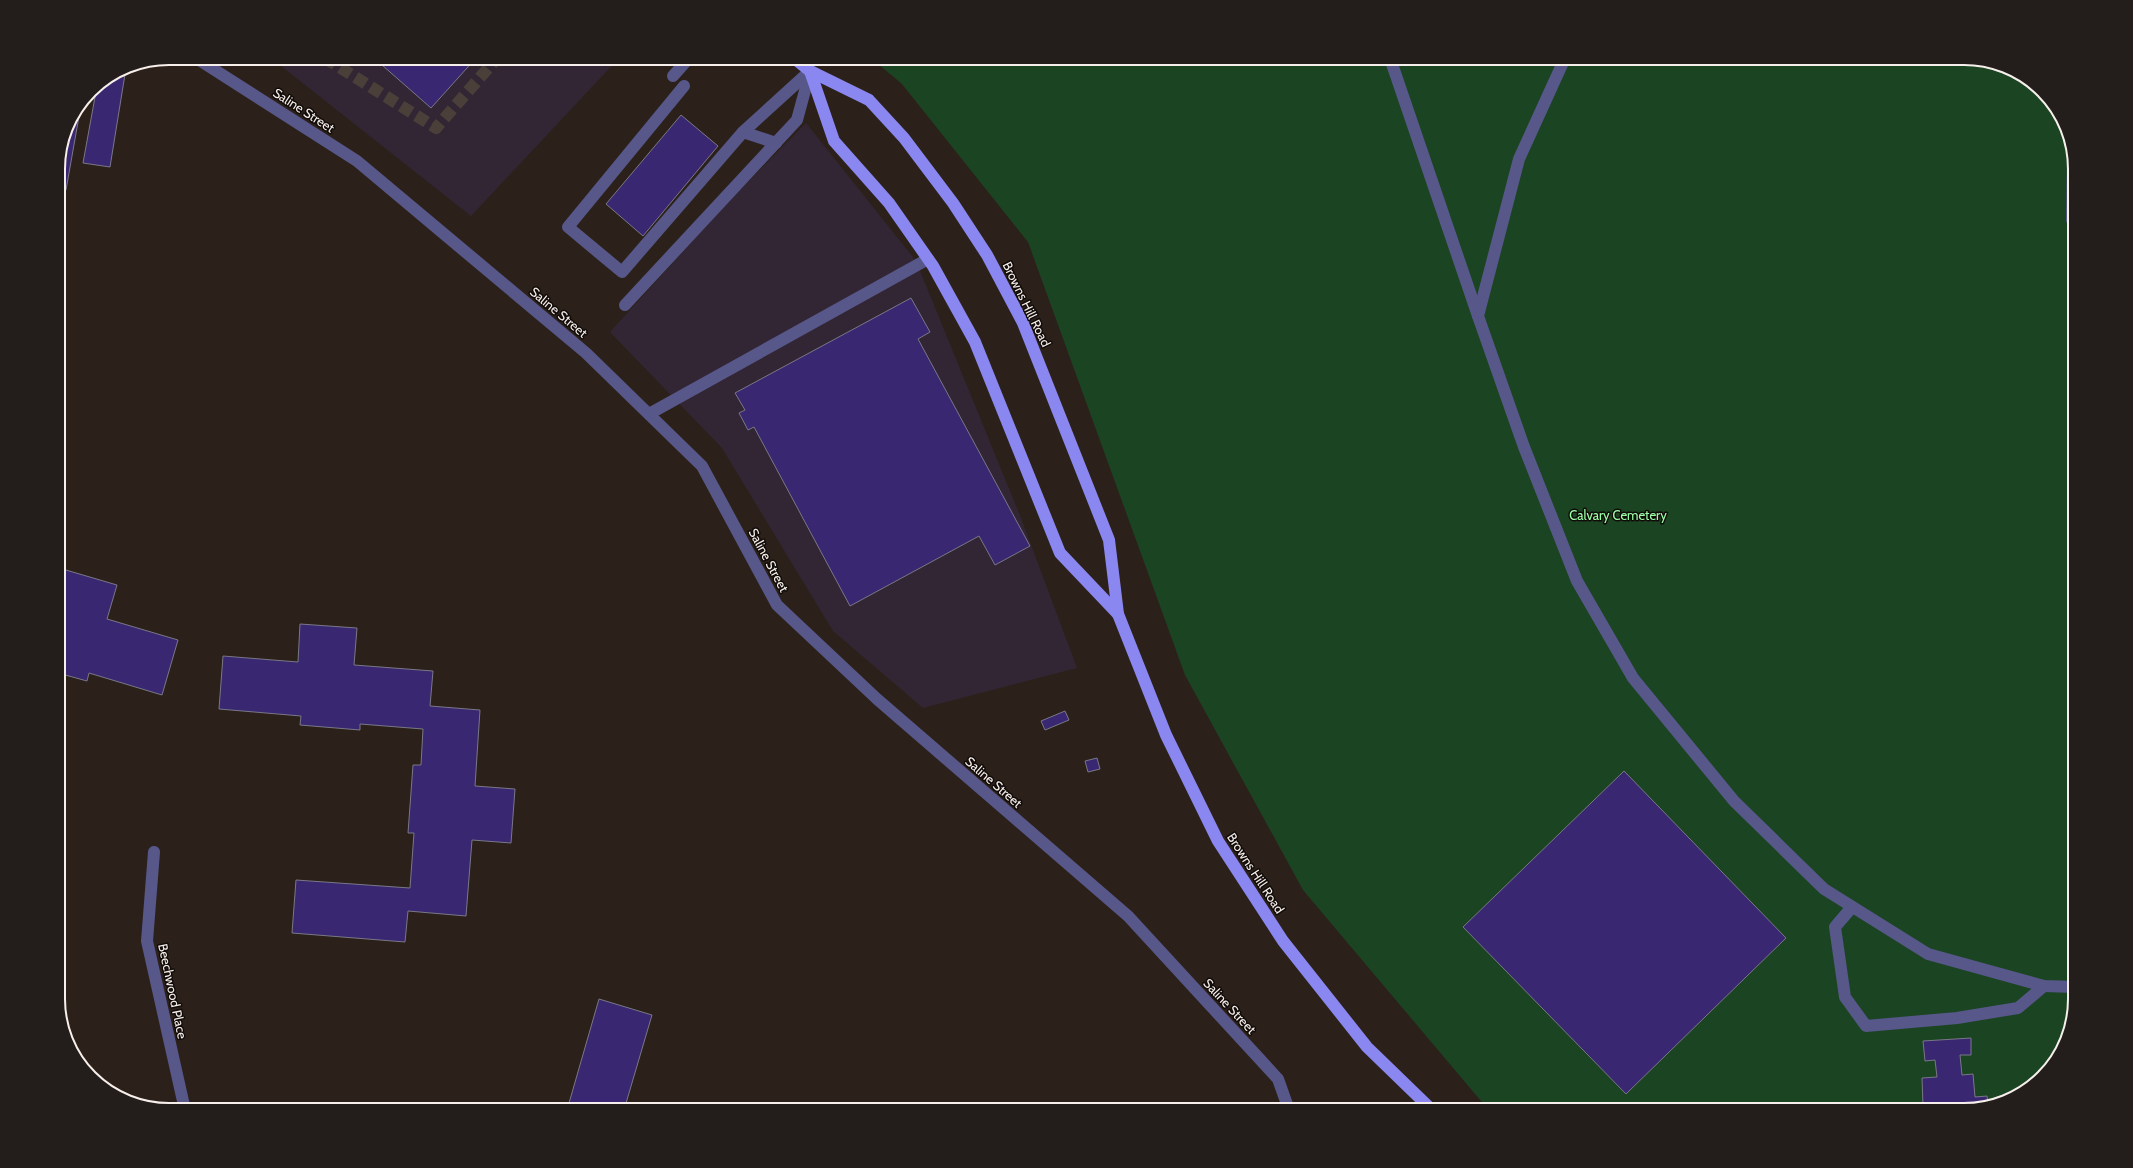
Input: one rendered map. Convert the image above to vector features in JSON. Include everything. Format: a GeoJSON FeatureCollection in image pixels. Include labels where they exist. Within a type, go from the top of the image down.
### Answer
{"type":"FeatureCollection","features":[{"type":"Feature","properties":{"kind":"main road","name":"Browns Hill Road"},"geometry":{"type":"LineString","coordinates":[[803,65],[810,71],[869,100],[904,138],[953,203],[987,255],[1023,323],[1109,540],[1118,614],[1166,735],[1218,841],[1283,941],[1367,1047],[1425,1103]]}},
{"type":"Feature","properties":{"kind":"main road","name":"Browns Hill Road"},"geometry":{"type":"LineString","coordinates":[[810,71],[834,141],[889,203],[928,259],[975,342],[1060,553],[1118,614]]}},
{"type":"Feature","properties":{"kind":"street","name":"Saline Street"},"geometry":{"type":"LineString","coordinates":[[207,65],[357,161],[586,353],[702,466],[777,605],[877,700],[1128,916],[1278,1079],[1287,1103]]}},
{"type":"Feature","properties":{"kind":"street"},"geometry":{"type":"LineString","coordinates":[[673,76],[683,65]]}},
{"type":"Feature","properties":{"kind":"street"},"geometry":{"type":"LineString","coordinates":[[1392,65],[1524,447],[1577,581],[1633,678],[1734,801],[1824,889],[1928,954],[2044,986],[2068,987]]}},
{"type":"Feature","properties":{"kind":"street"},"geometry":{"type":"LineString","coordinates":[[1478,316],[1519,159],[1562,65]]}},
{"type":"Feature","properties":{"kind":"street"},"geometry":{"type":"LineString","coordinates":[[684,86],[568,227],[622,272],[743,132],[810,71]]}},
{"type":"Feature","properties":{"kind":"street"},"geometry":{"type":"LineString","coordinates":[[625,306],[797,120],[810,71]]}},
{"type":"Feature","properties":{"kind":"street"},"geometry":{"type":"LineString","coordinates":[[743,132],[776,143]]}},
{"type":"Feature","properties":{"kind":"street"},"geometry":{"type":"LineString","coordinates":[[649,414],[928,259]]}},
{"type":"Feature","properties":{"kind":"street","name":"Beechwood Place"},"geometry":{"type":"LineString","coordinates":[[154,852],[148,941],[183,1103]]}},
{"type":"Feature","properties":{"kind":"street"},"geometry":{"type":"LineString","coordinates":[[1852,907],[1836,927],[1846,997],[1866,1026],[1957,1018],[2018,1008],[2044,986]]}},
{"type":"Feature","properties":{"kind":"shaded area"},"geometry":{"type":"Polygon","coordinates":[[[280,65],[612,65],[471,216],[280,65]]]}},
{"type":"Feature","properties":{"kind":"shaded area"},"geometry":{"type":"Polygon","coordinates":[[[806,123],[916,261],[1021,518],[1077,668],[923,708],[833,631],[722,448],[610,332],[731,199],[806,123]]]}},
{"type":"Feature","properties":{"kind":"green space","name":"Calvary Cemetery"},"geometry":{"type":"Polygon","coordinates":[[[879,65],[1964,65],[1978,66],[1998,71],[2022,82],[2033,91],[2051,111],[2057,123],[2066,149],[2068,162],[2068,999],[2067,1013],[2060,1039],[2051,1057],[2042,1068],[2027,1082],[2004,1095],[1978,1102],[1964,1103],[1484,1103],[1481,1101],[1303,890],[1185,675],[1028,242],[902,84],[879,65]]]}},
{"type":"Feature","properties":{"kind":"building"},"geometry":{"type":"Polygon","coordinates":[[[382,65],[470,65],[431,108],[382,65]]]}},
{"type":"Feature","properties":{"kind":"building"},"geometry":{"type":"Polygon","coordinates":[[[125,75],[110,167],[83,163],[95,95],[106,86],[125,75]]]}},
{"type":"Feature","properties":{"kind":"building"},"geometry":{"type":"Polygon","coordinates":[[[681,115],[718,146],[643,236],[606,204],[681,115]]]}},
{"type":"Feature","properties":{"kind":"building"},"geometry":{"type":"Polygon","coordinates":[[[79,117],[66,190],[66,155],[73,129],[79,117]]]}},
{"type":"Feature","properties":{"kind":"building"},"geometry":{"type":"Polygon","coordinates":[[[911,298],[930,332],[918,339],[1030,546],[995,565],[979,536],[850,606],[754,427],[748,430],[739,413],[745,410],[735,393],[911,298]]]}},
{"type":"Feature","properties":{"kind":"building"},"geometry":{"type":"Polygon","coordinates":[[[65,570],[117,585],[107,619],[178,640],[162,695],[89,673],[87,681],[65,675],[65,570]]]}},
{"type":"Feature","properties":{"kind":"building"},"geometry":{"type":"Polygon","coordinates":[[[300,624],[357,628],[354,665],[433,671],[430,706],[480,710],[475,786],[515,789],[511,843],[472,840],[466,916],[408,911],[405,942],[292,933],[296,880],[410,888],[414,833],[408,833],[413,765],[421,765],[423,729],[360,724],[360,730],[300,725],[301,716],[219,709],[223,656],[298,662],[300,624]]]}},
{"type":"Feature","properties":{"kind":"building"},"geometry":{"type":"Polygon","coordinates":[[[1065,711],[1069,720],[1045,730],[1041,721],[1065,711]]]}},
{"type":"Feature","properties":{"kind":"building"},"geometry":{"type":"Polygon","coordinates":[[[1097,758],[1100,769],[1088,772],[1085,761],[1097,758]]]}},
{"type":"Feature","properties":{"kind":"building"},"geometry":{"type":"Polygon","coordinates":[[[1624,771],[1786,938],[1626,1094],[1463,927],[1624,771]]]}},
{"type":"Feature","properties":{"kind":"building"},"geometry":{"type":"Polygon","coordinates":[[[599,999],[652,1015],[626,1103],[569,1103],[599,999]]]}},
{"type":"Feature","properties":{"kind":"building"},"geometry":{"type":"Polygon","coordinates":[[[1971,1038],[1971,1055],[1960,1055],[1962,1075],[1973,1074],[1975,1097],[1987,1096],[1988,1100],[1964,1103],[1923,1103],[1922,1078],[1937,1077],[1935,1060],[1925,1061],[1923,1041],[1971,1038]]]}},
{"type":"Feature","properties":{"kind":"tunnel"},"geometry":{"type":"LineString","coordinates":[[336,65],[436,128],[491,65]]}}]}
